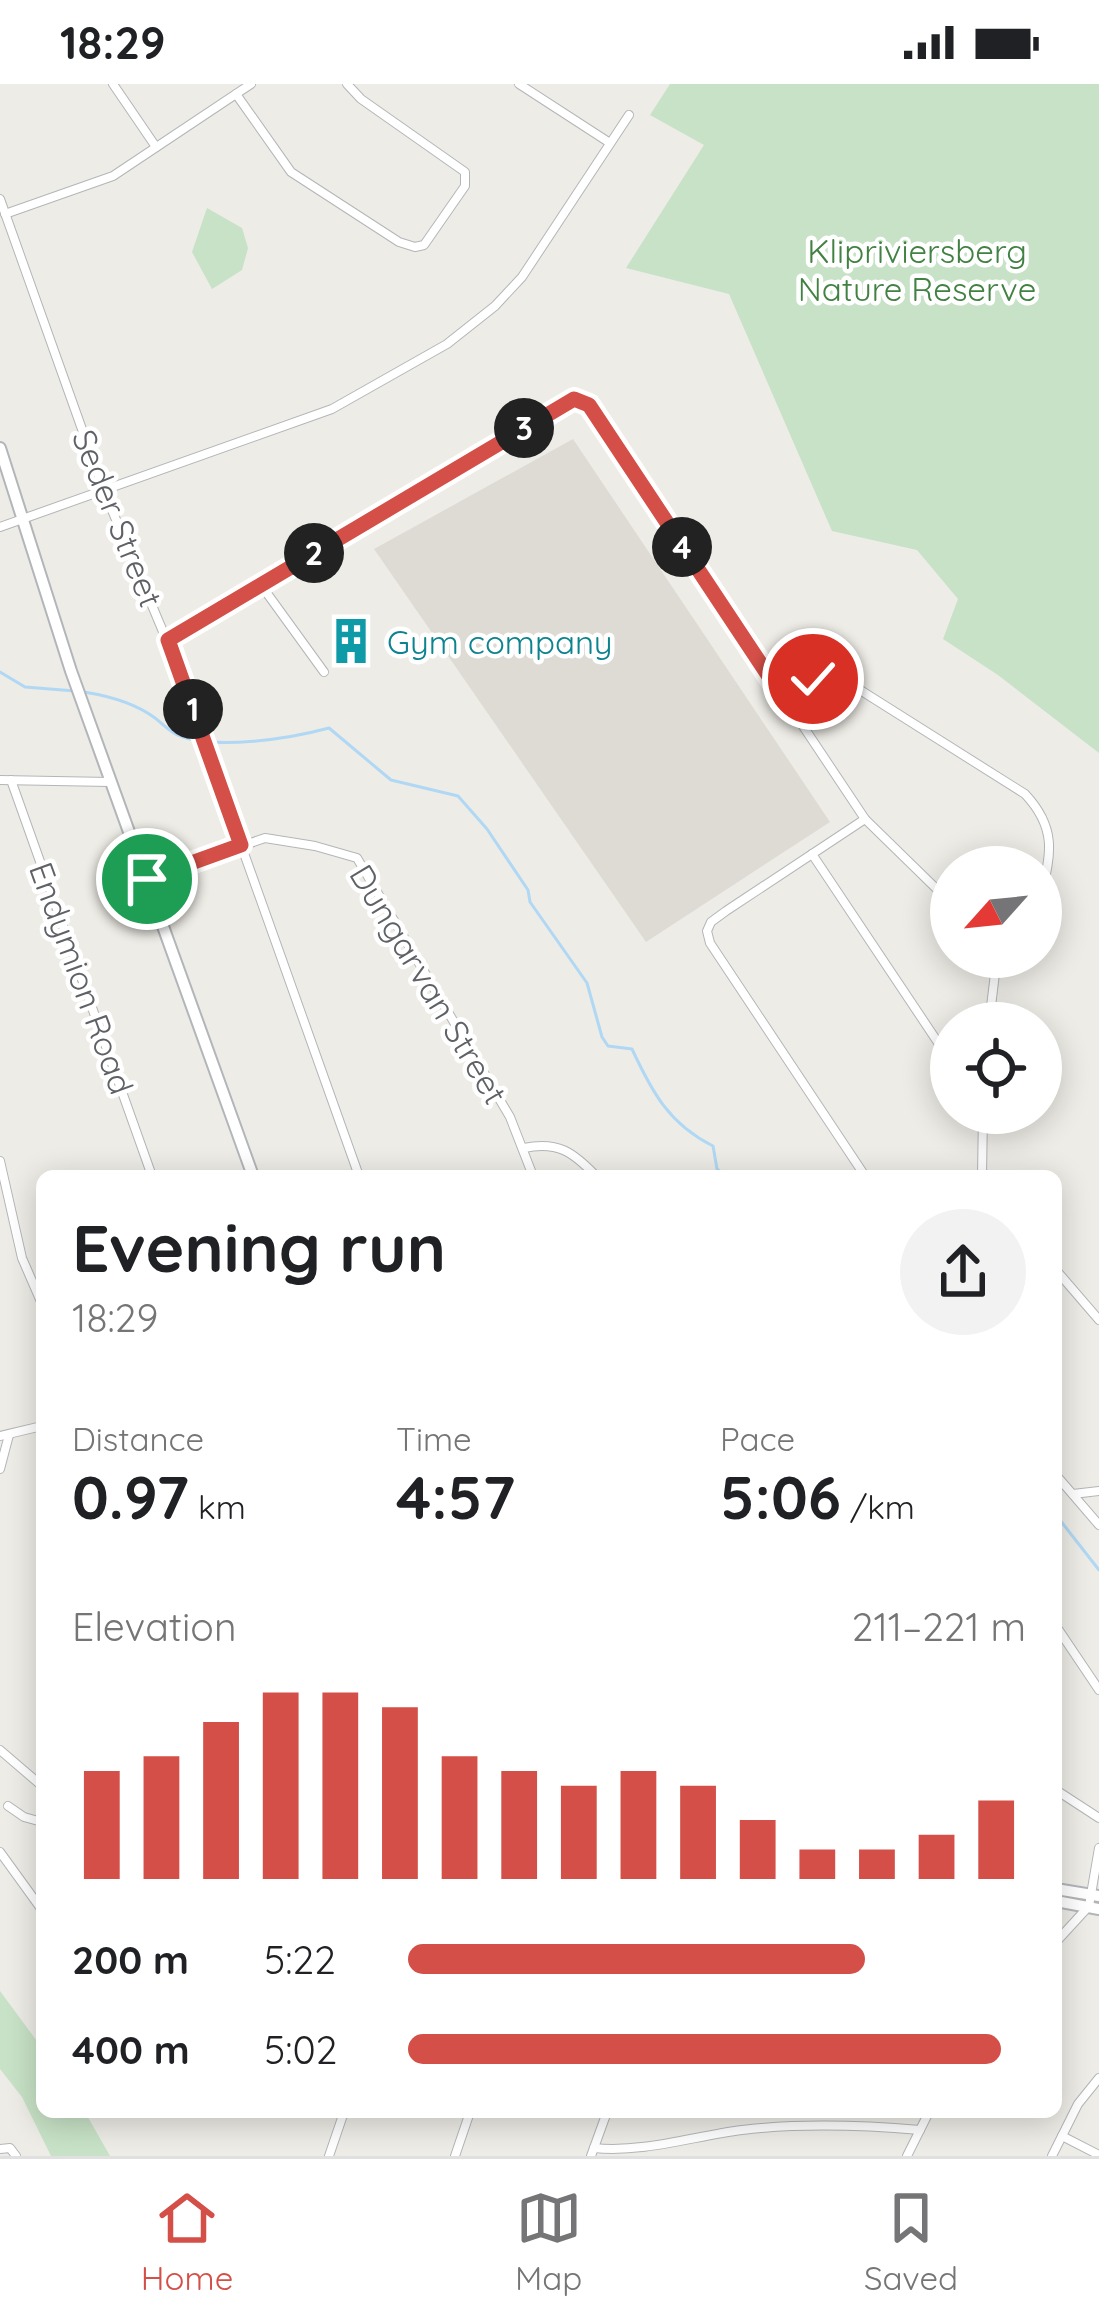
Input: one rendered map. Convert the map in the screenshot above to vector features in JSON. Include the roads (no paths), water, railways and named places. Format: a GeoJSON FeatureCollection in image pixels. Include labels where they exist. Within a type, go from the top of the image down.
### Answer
{"type":"FeatureCollection","features":[{"type":"Feature","properties":{"kind":"main road"},"geometry":{"type":"LineString","coordinates":[[0,448],[71,671],[251,1170]]}},
{"type":"Feature","properties":{"kind":"main road"},"geometry":{"type":"LineString","coordinates":[[1062,1891],[1095,1902]]}},
{"type":"Feature","properties":{"kind":"main road"},"geometry":{"type":"LineString","coordinates":[[1062,1901],[1095,1902]]}},
{"type":"Feature","properties":{"kind":"street"},"geometry":{"type":"LineString","coordinates":[[113,84],[156,147]]}},
{"type":"Feature","properties":{"kind":"street"},"geometry":{"type":"LineString","coordinates":[[5,214],[112,176],[251,84]]}},
{"type":"Feature","properties":{"kind":"street"},"geometry":{"type":"LineString","coordinates":[[236,94],[291,172],[399,242],[422,246],[465,186],[465,172],[357,96],[347,84]]}},
{"type":"Feature","properties":{"kind":"street"},"geometry":{"type":"LineString","coordinates":[[519,84],[610,143]]}},
{"type":"Feature","properties":{"kind":"street"},"geometry":{"type":"LineString","coordinates":[[0,527],[332,409],[447,344],[495,306],[522,277],[629,115]]}},
{"type":"Feature","properties":{"kind":"street","name":"Seder Street"},"geometry":{"type":"LineString","coordinates":[[0,199],[104,491],[168,640],[357,1170]]}},
{"type":"Feature","properties":{"kind":"street"},"geometry":{"type":"LineString","coordinates":[[168,640],[571,400],[581,400],[589,405],[865,819],[930,882]]}},
{"type":"Feature","properties":{"kind":"street"},"geometry":{"type":"LineString","coordinates":[[261,585],[324,672]]}},
{"type":"Feature","properties":{"kind":"street"},"geometry":{"type":"LineString","coordinates":[[778,690],[805,679],[857,688],[1025,794],[1042,812],[1051,846]]}},
{"type":"Feature","properties":{"kind":"street"},"geometry":{"type":"LineString","coordinates":[[5,780],[110,782]]}},
{"type":"Feature","properties":{"kind":"street","name":"Endymion Road"},"geometry":{"type":"LineString","coordinates":[[5,780],[150,1170]]}},
{"type":"Feature","properties":{"kind":"street"},"geometry":{"type":"LineString","coordinates":[[862,1170],[710,943],[708,926],[865,819]]}},
{"type":"Feature","properties":{"kind":"street","name":"Dungarvan Street"},"geometry":{"type":"LineString","coordinates":[[147,879],[241,845],[278,838],[345,853],[359,861],[524,1148],[531,1170]]}},
{"type":"Feature","properties":{"kind":"street"},"geometry":{"type":"LineString","coordinates":[[812,854],[930,1031]]}},
{"type":"Feature","properties":{"kind":"street"},"geometry":{"type":"LineString","coordinates":[[982,1170],[983,1134]]}},
{"type":"Feature","properties":{"kind":"street"},"geometry":{"type":"LineString","coordinates":[[524,1148],[558,1146],[590,1170]]}},
{"type":"Feature","properties":{"kind":"street"},"geometry":{"type":"LineString","coordinates":[[0,1162],[22,1258],[36,1290]]}},
{"type":"Feature","properties":{"kind":"street"},"geometry":{"type":"LineString","coordinates":[[1062,1277],[1099,1320]]}},
{"type":"Feature","properties":{"kind":"street"},"geometry":{"type":"LineString","coordinates":[[0,1469],[4,1435],[36,1427]]}},
{"type":"Feature","properties":{"kind":"street"},"geometry":{"type":"LineString","coordinates":[[1062,1482],[1099,1526]]}},
{"type":"Feature","properties":{"kind":"street"},"geometry":{"type":"LineString","coordinates":[[1072,1494],[1099,1491]]}},
{"type":"Feature","properties":{"kind":"street"},"geometry":{"type":"LineString","coordinates":[[1062,1635],[1099,1690]]}},
{"type":"Feature","properties":{"kind":"street"},"geometry":{"type":"LineString","coordinates":[[0,1750],[36,1781]]}},
{"type":"Feature","properties":{"kind":"street"},"geometry":{"type":"LineString","coordinates":[[1062,1794],[1099,1818]]}},
{"type":"Feature","properties":{"kind":"street"},"geometry":{"type":"LineString","coordinates":[[8,1806],[36,1820]]}},
{"type":"Feature","properties":{"kind":"street"},"geometry":{"type":"LineString","coordinates":[[1062,1936],[1095,1902],[1099,1848]]}},
{"type":"Feature","properties":{"kind":"street"},"geometry":{"type":"LineString","coordinates":[[0,1852],[36,1902]]}},
{"type":"Feature","properties":{"kind":"street"},"geometry":{"type":"LineString","coordinates":[[1052,2156],[1083,2096],[1099,2078]]}},
{"type":"Feature","properties":{"kind":"street"},"geometry":{"type":"LineString","coordinates":[[328,2156],[342,2118]]}},
{"type":"Feature","properties":{"kind":"street"},"geometry":{"type":"LineString","coordinates":[[455,2156],[468,2118]]}},
{"type":"Feature","properties":{"kind":"street"},"geometry":{"type":"LineString","coordinates":[[605,2118],[593,2152],[770,2128],[920,2130]]}},
{"type":"Feature","properties":{"kind":"street"},"geometry":{"type":"LineString","coordinates":[[907,2156],[926,2118]]}},
{"type":"Feature","properties":{"kind":"street"},"geometry":{"type":"LineString","coordinates":[[1062,2136],[1099,2155]]}},
{"type":"Feature","properties":{"kind":"street"},"geometry":{"type":"LineString","coordinates":[[0,2149],[10,2148],[16,2156]]}},
{"type":"Feature","properties":{"kind":"waterway"},"geometry":{"type":"LineString","coordinates":[[0,672],[25,687],[75,691]]}},
{"type":"Feature","properties":{"kind":"waterway"},"geometry":{"type":"LineString","coordinates":[[84,692],[130,704],[175,734],[194,740],[253,741],[329,728],[391,780],[458,796],[487,829],[528,890],[530,902],[587,983],[608,1046],[632,1049],[664,1105],[685,1128],[713,1146],[718,1170]]}},
{"type":"Feature","properties":{"kind":"waterway"},"geometry":{"type":"LineString","coordinates":[[1062,1523],[1099,1570]]}},
{"type":"Feature","properties":{"kind":"place","name":"Gym company"},"geometry":{"type":"Point","coordinates":[351,641]}},
{"type":"Feature","properties":{"kind":"park label","name":"Klipriviersberg Nature Reserve"},"geometry":{"type":"Point","coordinates":[917,269]}}]}
